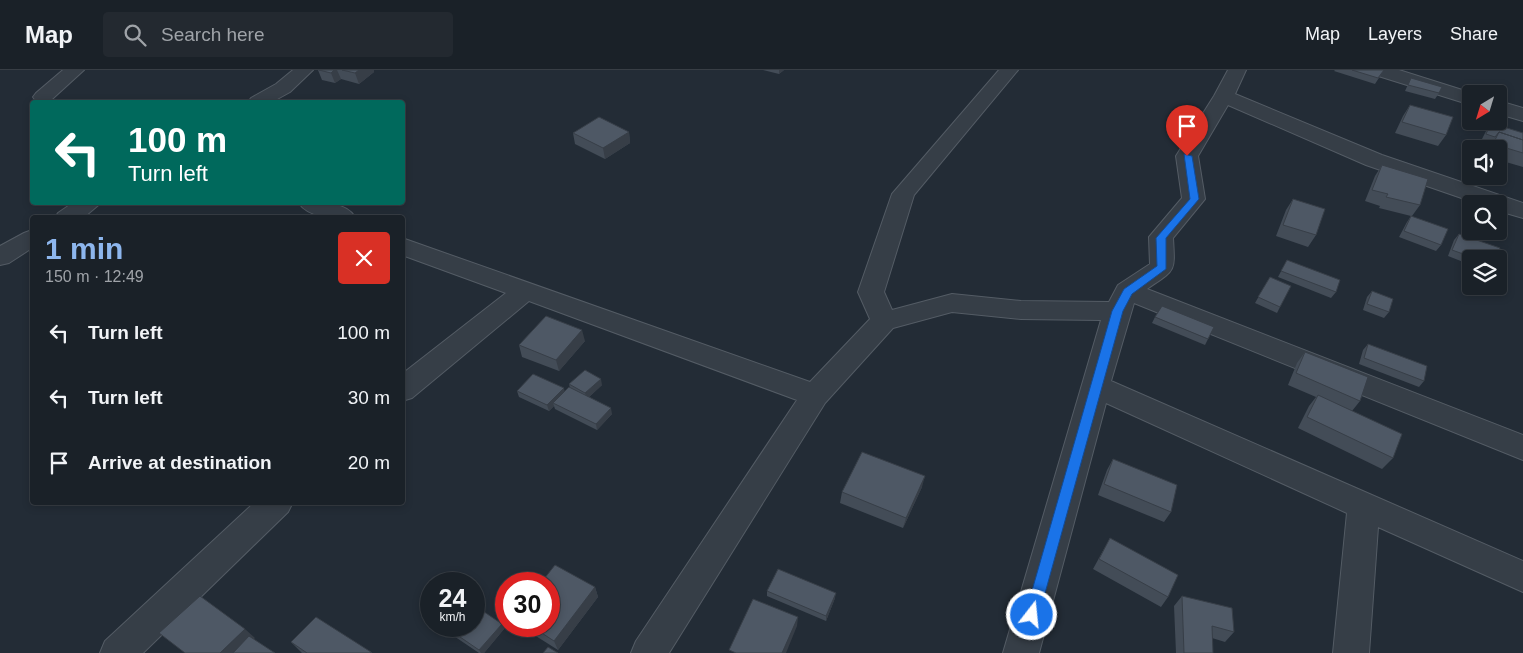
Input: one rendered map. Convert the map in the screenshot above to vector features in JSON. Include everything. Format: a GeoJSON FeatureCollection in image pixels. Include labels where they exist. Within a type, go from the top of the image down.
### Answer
{"type":"FeatureCollection","features":[{"type":"Feature","properties":{"kind":"street"},"geometry":{"type":"LineString","coordinates":[[53,100],[43,97],[76,70]]}},
{"type":"Feature","properties":{"kind":"street"},"geometry":{"type":"LineString","coordinates":[[262,100],[283,88],[304,70]]}},
{"type":"Feature","properties":{"kind":"street"},"geometry":{"type":"LineString","coordinates":[[884,321],[872,292],[903,194],[1009,70]]}},
{"type":"Feature","properties":{"kind":"street"},"geometry":{"type":"LineString","coordinates":[[1021,653],[1096,386],[1122,301],[1162,267],[1161,238],[1194,199],[1187,156],[1224,96],[1237,70]]}},
{"type":"Feature","properties":{"kind":"street"},"geometry":{"type":"LineString","coordinates":[[1380,70],[1462,96]]}},
{"type":"Feature","properties":{"kind":"street"},"geometry":{"type":"LineString","coordinates":[[1224,96],[1374,160],[1523,211]]}},
{"type":"Feature","properties":{"kind":"street"},"geometry":{"type":"LineString","coordinates":[[1508,110],[1523,115]]}},
{"type":"Feature","properties":{"kind":"street"},"geometry":{"type":"LineString","coordinates":[[71,215],[87,205]]}},
{"type":"Feature","properties":{"kind":"street"},"geometry":{"type":"LineString","coordinates":[[316,205],[338,215]]}},
{"type":"Feature","properties":{"kind":"street"},"geometry":{"type":"LineString","coordinates":[[0,257],[30,239]]}},
{"type":"Feature","properties":{"kind":"street"},"geometry":{"type":"LineString","coordinates":[[405,247],[814,395]]}},
{"type":"Feature","properties":{"kind":"street"},"geometry":{"type":"LineString","coordinates":[[405,388],[525,291]]}},
{"type":"Feature","properties":{"kind":"street"},"geometry":{"type":"LineString","coordinates":[[649,653],[814,395],[884,321],[952,303],[1021,310],[1122,301],[1523,448]]}},
{"type":"Feature","properties":{"kind":"street"},"geometry":{"type":"LineString","coordinates":[[1096,386],[1523,577]]}},
{"type":"Feature","properties":{"kind":"street"},"geometry":{"type":"LineString","coordinates":[[118,653],[275,505]]}},
{"type":"Feature","properties":{"kind":"street"},"geometry":{"type":"LineString","coordinates":[[1351,653],[1364,506]]}},
{"type":"Feature","properties":{"kind":"building"},"geometry":{"type":"Polygon","coordinates":[[[319,70],[334,70],[331,73],[319,70]]]}},
{"type":"Feature","properties":{"kind":"building"},"geometry":{"type":"Polygon","coordinates":[[[342,70],[359,70],[355,73],[342,70]]]}},
{"type":"Feature","properties":{"kind":"building"},"geometry":{"type":"Polygon","coordinates":[[[1352,70],[1384,70],[1378,78],[1352,70]]]}},
{"type":"Feature","properties":{"kind":"building"},"geometry":{"type":"Polygon","coordinates":[[[1411,78],[1442,87],[1439,93],[1408,85],[1411,78]]]}},
{"type":"Feature","properties":{"kind":"building"},"geometry":{"type":"Polygon","coordinates":[[[1410,105],[1453,117],[1446,135],[1402,122],[1410,105]]]}},
{"type":"Feature","properties":{"kind":"building"},"geometry":{"type":"Polygon","coordinates":[[[599,117],[629,132],[603,148],[573,133],[599,117]]]}},
{"type":"Feature","properties":{"kind":"building"},"geometry":{"type":"Polygon","coordinates":[[[1508,128],[1523,133],[1523,140],[1499,132],[1495,137],[1486,134],[1488,130],[1508,130],[1508,128]]]}},
{"type":"Feature","properties":{"kind":"building"},"geometry":{"type":"Polygon","coordinates":[[[1499,132],[1523,140],[1523,153],[1507,148],[1507,140],[1495,140],[1499,132]]]}},
{"type":"Feature","properties":{"kind":"building"},"geometry":{"type":"Polygon","coordinates":[[[1382,165],[1428,179],[1420,205],[1386,197],[1388,194],[1372,190],[1382,165]]]}},
{"type":"Feature","properties":{"kind":"building"},"geometry":{"type":"Polygon","coordinates":[[[1293,199],[1325,209],[1316,235],[1283,225],[1293,199]]]}},
{"type":"Feature","properties":{"kind":"building"},"geometry":{"type":"Polygon","coordinates":[[[1411,216],[1448,229],[1441,245],[1404,231],[1411,216]]]}},
{"type":"Feature","properties":{"kind":"building"},"geometry":{"type":"Polygon","coordinates":[[[1459,234],[1462,235],[1462,240],[1477,240],[1500,248],[1499,250],[1462,250],[1462,254],[1452,250],[1459,234]]]}},
{"type":"Feature","properties":{"kind":"building"},"geometry":{"type":"Polygon","coordinates":[[[1287,260],[1340,280],[1336,292],[1281,271],[1287,260]]]}},
{"type":"Feature","properties":{"kind":"building"},"geometry":{"type":"Polygon","coordinates":[[[1270,277],[1291,286],[1280,307],[1258,297],[1270,277]]]}},
{"type":"Feature","properties":{"kind":"building"},"geometry":{"type":"Polygon","coordinates":[[[1372,291],[1393,299],[1389,312],[1367,304],[1372,291]]]}},
{"type":"Feature","properties":{"kind":"building"},"geometry":{"type":"Polygon","coordinates":[[[1162,306],[1214,327],[1208,339],[1155,317],[1162,306]]]}},
{"type":"Feature","properties":{"kind":"building"},"geometry":{"type":"Polygon","coordinates":[[[546,316],[582,330],[556,360],[519,345],[546,316]]]}},
{"type":"Feature","properties":{"kind":"building"},"geometry":{"type":"Polygon","coordinates":[[[1368,344],[1427,366],[1424,381],[1364,358],[1368,344]]]}},
{"type":"Feature","properties":{"kind":"building"},"geometry":{"type":"Polygon","coordinates":[[[1305,352],[1368,377],[1360,401],[1296,373],[1305,352]]]}},
{"type":"Feature","properties":{"kind":"building"},"geometry":{"type":"Polygon","coordinates":[[[585,370],[601,379],[585,393],[569,384],[585,370]]]}},
{"type":"Feature","properties":{"kind":"building"},"geometry":{"type":"Polygon","coordinates":[[[533,374],[564,388],[547,405],[517,391],[533,374]]]}},
{"type":"Feature","properties":{"kind":"building"},"geometry":{"type":"Polygon","coordinates":[[[569,387],[611,408],[596,424],[553,403],[569,387]]]}},
{"type":"Feature","properties":{"kind":"building"},"geometry":{"type":"Polygon","coordinates":[[[1318,395],[1402,434],[1393,458],[1307,417],[1318,395]]]}},
{"type":"Feature","properties":{"kind":"building"},"geometry":{"type":"Polygon","coordinates":[[[862,452],[925,476],[906,518],[842,492],[862,452]]]}},
{"type":"Feature","properties":{"kind":"building"},"geometry":{"type":"Polygon","coordinates":[[[1113,459],[1177,485],[1171,512],[1104,484],[1113,459]]]}},
{"type":"Feature","properties":{"kind":"building"},"geometry":{"type":"Polygon","coordinates":[[[1110,538],[1178,575],[1168,597],[1099,559],[1110,538]]]}},
{"type":"Feature","properties":{"kind":"building"},"geometry":{"type":"Polygon","coordinates":[[[555,565],[595,587],[560,633],[560,572],[549,572],[555,565]]]}},
{"type":"Feature","properties":{"kind":"building"},"geometry":{"type":"Polygon","coordinates":[[[778,569],[836,593],[826,616],[767,591],[778,569]]]}},
{"type":"Feature","properties":{"kind":"building"},"geometry":{"type":"Polygon","coordinates":[[[200,596],[245,629],[220,653],[185,653],[159,633],[200,596]]]}},
{"type":"Feature","properties":{"kind":"building"},"geometry":{"type":"Polygon","coordinates":[[[1182,596],[1232,608],[1234,632],[1212,626],[1213,653],[1184,653],[1182,596]]]}},
{"type":"Feature","properties":{"kind":"building"},"geometry":{"type":"Polygon","coordinates":[[[753,599],[798,617],[782,653],[736,653],[729,650],[753,599]]]}},
{"type":"Feature","properties":{"kind":"building"},"geometry":{"type":"Polygon","coordinates":[[[485,612],[495,619],[495,632],[479,650],[460,637],[485,637],[485,612]]]}},
{"type":"Feature","properties":{"kind":"building"},"geometry":{"type":"Polygon","coordinates":[[[316,617],[371,652],[307,653],[291,642],[316,617]]]}},
{"type":"Feature","properties":{"kind":"building"},"geometry":{"type":"Polygon","coordinates":[[[249,636],[275,653],[233,653],[249,636]]]}},
{"type":"Feature","properties":{"kind":"building"},"geometry":{"type":"Polygon","coordinates":[[[548,637],[557,637],[554,641],[548,637]]]}},
{"type":"Feature","properties":{"kind":"building"},"geometry":{"type":"Polygon","coordinates":[[[548,647],[558,653],[543,653],[548,647]]]}},
{"type":"Feature","properties":{"kind":"route"},"geometry":{"type":"LineString","coordinates":[[1032,615],[1118,311],[1127,291],[1162,267],[1161,238],[1194,199],[1187,156]]}}]}
